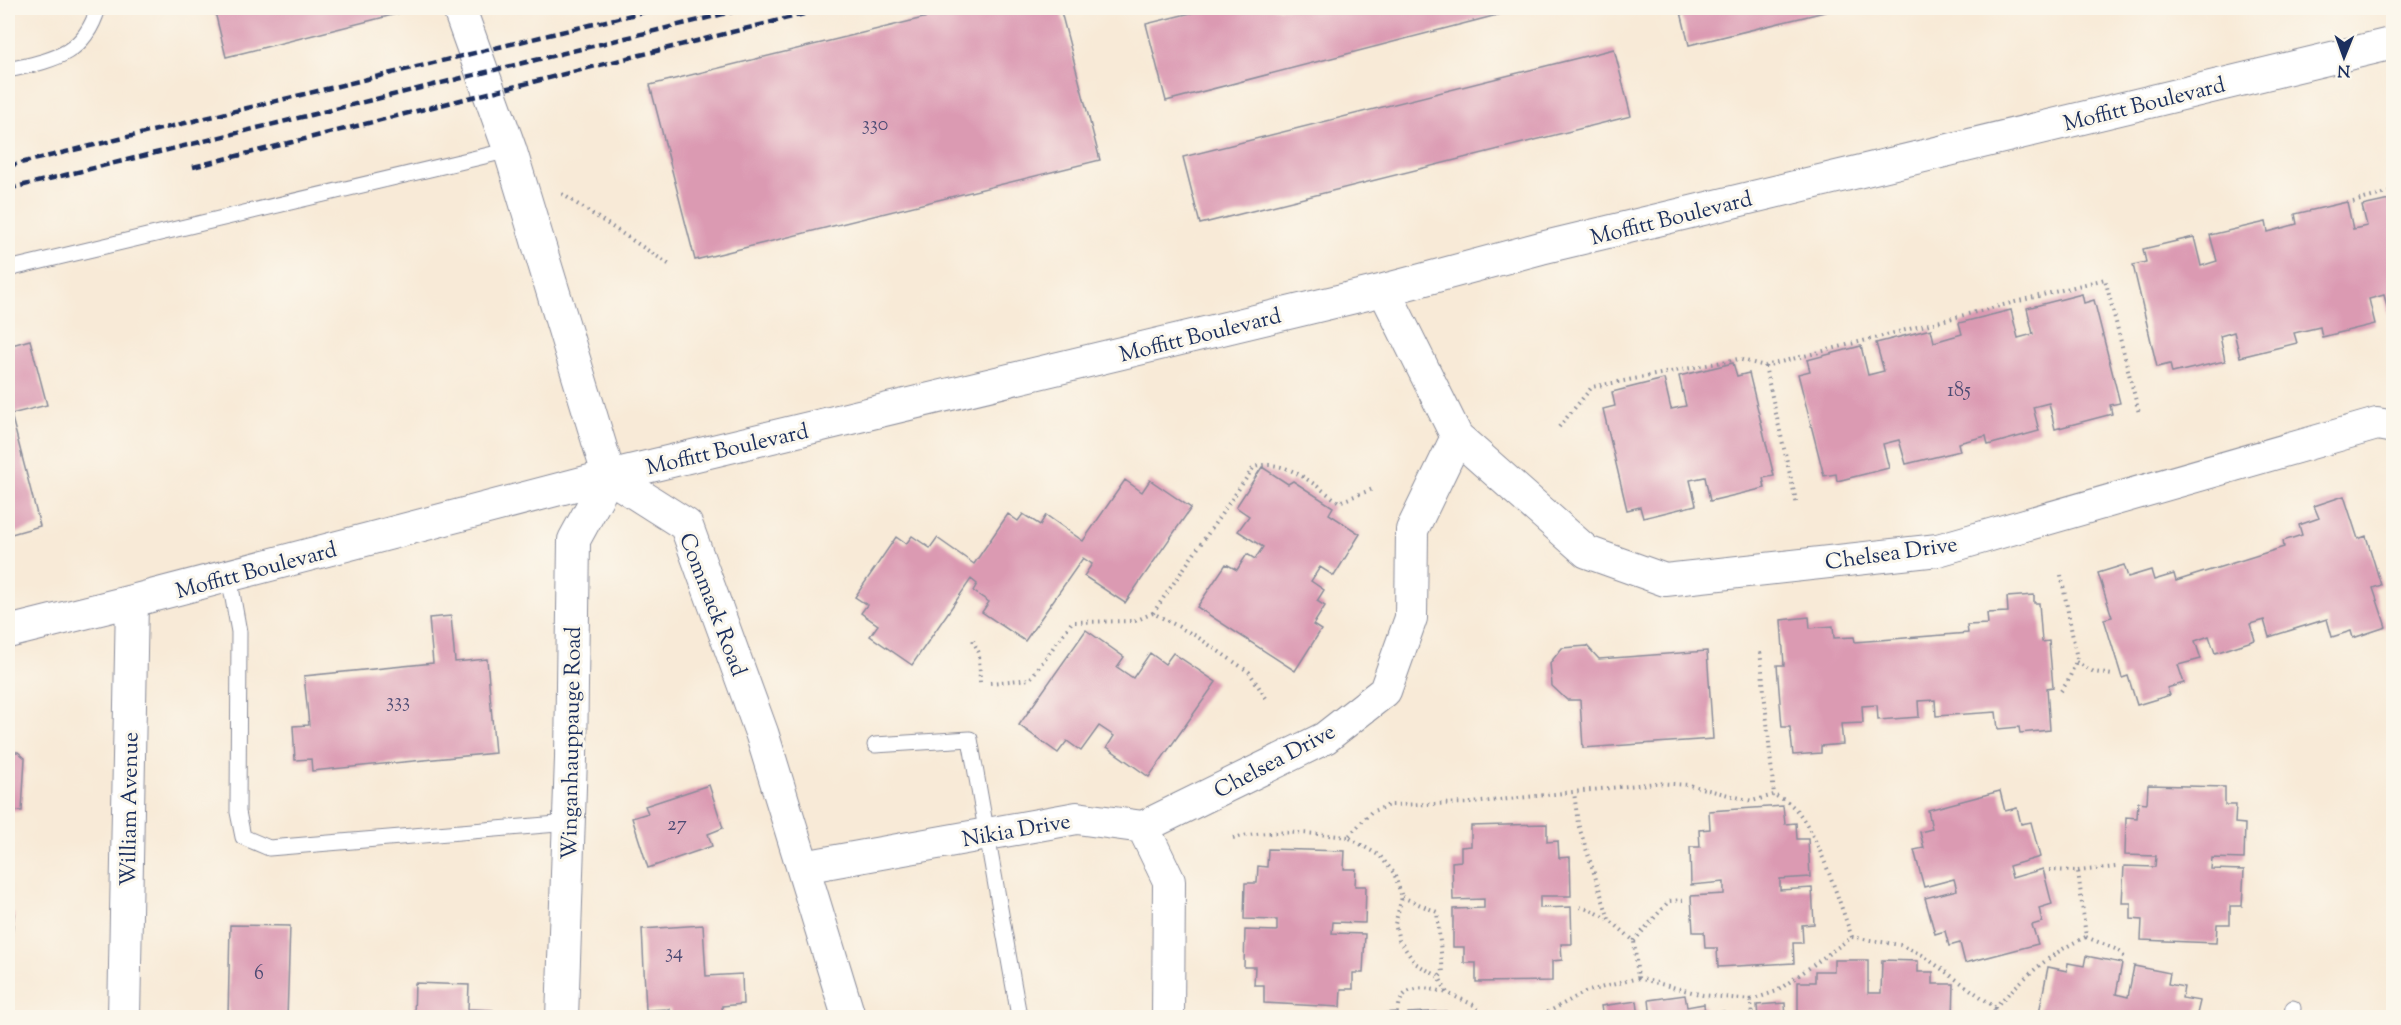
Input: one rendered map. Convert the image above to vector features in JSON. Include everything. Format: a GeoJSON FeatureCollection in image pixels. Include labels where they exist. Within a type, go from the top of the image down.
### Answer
{"type":"FeatureCollection","features":[{"type":"Feature","properties":{"kind":"street"},"geometry":{"type":"LineString","coordinates":[[459,8],[506,136],[609,476]]}},
{"type":"Feature","properties":{"kind":"street","name":"Moffitt Boulevard"},"geometry":{"type":"LineString","coordinates":[[8,632],[609,476],[1384,290],[1552,245],[2394,43]]}},
{"type":"Feature","properties":{"kind":"street","name":"Chelsea Drive"},"geometry":{"type":"LineString","coordinates":[[1384,290],[1457,437],[1587,552],[1665,580],[1938,549],[2377,424],[2394,427]]}},
{"type":"Feature","properties":{"kind":"street","name":"Chelsea Drive"},"geometry":{"type":"LineString","coordinates":[[1143,827],[1325,738],[1385,691],[1411,618],[1412,530],[1457,437]]}},
{"type":"Feature","properties":{"kind":"street","name":"Winganhauppauge Road"},"geometry":{"type":"LineString","coordinates":[[562,1017],[569,823],[574,540],[609,476]]}},
{"type":"Feature","properties":{"kind":"street","name":"Commack Road"},"geometry":{"type":"LineString","coordinates":[[609,476],[686,525],[762,734],[849,1017]]}},
{"type":"Feature","properties":{"kind":"street","name":"William Avenue"},"geometry":{"type":"LineString","coordinates":[[124,1017],[132,601]]}},
{"type":"Feature","properties":{"kind":"street","name":"Nikia Drive"},"geometry":{"type":"LineString","coordinates":[[803,867],[1077,818],[1143,827]]}},
{"type":"Feature","properties":{"kind":"street"},"geometry":{"type":"LineString","coordinates":[[1143,827],[1169,881],[1168,1017]]}},
{"type":"Feature","properties":{"kind":"lane"},"geometry":{"type":"LineString","coordinates":[[8,70],[35,64],[72,51],[92,28],[99,8]]}},
{"type":"Feature","properties":{"kind":"lane"},"geometry":{"type":"LineString","coordinates":[[8,269],[506,136]]}},
{"type":"Feature","properties":{"kind":"lane"},"geometry":{"type":"LineString","coordinates":[[229,576],[239,632],[238,812],[243,837],[269,848],[569,823]]}},
{"type":"Feature","properties":{"kind":"lane"},"geometry":{"type":"LineString","coordinates":[[875,745],[970,739],[1020,1016]]}},
{"type":"Feature","properties":{"kind":"path"},"geometry":{"type":"LineString","coordinates":[[2353,202],[2394,191]]}},
{"type":"Feature","properties":{"kind":"path"},"geometry":{"type":"LineString","coordinates":[[561,194],[670,265]]}},
{"type":"Feature","properties":{"kind":"path"},"geometry":{"type":"LineString","coordinates":[[1559,427],[1592,387],[1738,359],[1765,366],[2104,279],[2139,413]]}},
{"type":"Feature","properties":{"kind":"path"},"geometry":{"type":"LineString","coordinates":[[1765,366],[1797,505]]}},
{"type":"Feature","properties":{"kind":"path"},"geometry":{"type":"LineString","coordinates":[[990,683],[1030,679],[1072,622],[1135,621],[1153,613],[1254,467],[1267,463],[1289,469],[1339,502],[1373,489]]}},
{"type":"Feature","properties":{"kind":"path"},"geometry":{"type":"LineString","coordinates":[[2061,575],[2076,662],[2061,691]]}},
{"type":"Feature","properties":{"kind":"path"},"geometry":{"type":"LineString","coordinates":[[1153,613],[1196,636],[1249,672],[1268,700]]}},
{"type":"Feature","properties":{"kind":"path"},"geometry":{"type":"LineString","coordinates":[[973,640],[979,653],[980,684]]}},
{"type":"Feature","properties":{"kind":"path"},"geometry":{"type":"LineString","coordinates":[[1760,650],[1773,795]]}},
{"type":"Feature","properties":{"kind":"path"},"geometry":{"type":"LineString","coordinates":[[2076,662],[2094,672],[2112,675]]}},
{"type":"Feature","properties":{"kind":"path"},"geometry":{"type":"LineString","coordinates":[[1348,837],[1371,812],[1389,804],[1472,803],[1656,783],[1689,785],[1752,801],[1773,795],[1791,804],[1804,821],[1827,866],[1852,937]]}},
{"type":"Feature","properties":{"kind":"path"},"geometry":{"type":"LineString","coordinates":[[1574,792],[1578,824],[1609,920]]}},
{"type":"Feature","properties":{"kind":"path"},"geometry":{"type":"LineString","coordinates":[[1233,838],[1255,833],[1306,833],[1348,837],[1380,856],[1394,873],[1402,897],[1395,924],[1399,940],[1415,963],[1439,977],[1447,993]]}},
{"type":"Feature","properties":{"kind":"path"},"geometry":{"type":"LineString","coordinates":[[2049,870],[2078,871],[2116,867]]}},
{"type":"Feature","properties":{"kind":"path"},"geometry":{"type":"LineString","coordinates":[[2078,871],[2086,937]]}},
{"type":"Feature","properties":{"kind":"path"},"geometry":{"type":"LineString","coordinates":[[1402,897],[1437,912],[1443,973],[1439,977]]}},
{"type":"Feature","properties":{"kind":"path"},"geometry":{"type":"LineString","coordinates":[[1634,941],[1669,901],[1683,900]]}},
{"type":"Feature","properties":{"kind":"path"},"geometry":{"type":"LineString","coordinates":[[1580,907],[1609,920],[1634,941],[1638,978]]}},
{"type":"Feature","properties":{"kind":"path"},"geometry":{"type":"LineString","coordinates":[[1537,1017],[1586,992],[1638,978],[1703,995],[1751,1000],[1777,991],[1852,937],[1900,945],[1922,955],[1995,1007]]}},
{"type":"Feature","properties":{"kind":"path"},"geometry":{"type":"LineString","coordinates":[[1994,1017],[1995,1007],[2037,965],[2086,937],[2111,946],[2125,958]]}},
{"type":"Feature","properties":{"kind":"path"},"geometry":{"type":"LineString","coordinates":[[1399,1006],[1400,1000],[1410,990],[1430,986],[1474,1005],[1486,1017]]}},
{"type":"Feature","properties":{"kind":"path"},"geometry":{"type":"LineString","coordinates":[[1751,1000],[1752,1017]]}},
{"type":"Feature","properties":{"kind":"building"},"geometry":{"type":"Polygon","coordinates":[[[214,8],[420,8],[226,57],[214,8]]]}},
{"type":"Feature","properties":{"kind":"building"},"geometry":{"type":"Polygon","coordinates":[[[964,8],[1060,8],[1100,160],[695,260],[650,85],[964,8]]]}},
{"type":"Feature","properties":{"kind":"building"},"geometry":{"type":"Polygon","coordinates":[[[1211,8],[1524,8],[1166,101],[1146,24],[1211,8]]]}},
{"type":"Feature","properties":{"kind":"building"},"geometry":{"type":"Polygon","coordinates":[[[1680,8],[1841,8],[1689,45],[1680,8]]]}},
{"type":"Feature","properties":{"kind":"building"},"geometry":{"type":"Polygon","coordinates":[[[1614,49],[1631,116],[1200,224],[1183,157],[1614,49]]]}},
{"type":"Feature","properties":{"kind":"building"},"geometry":{"type":"Polygon","coordinates":[[[2394,199],[2394,317],[2390,318],[2384,295],[2369,299],[2375,324],[2322,337],[2320,327],[2294,333],[2297,343],[2240,357],[2234,332],[2220,336],[2225,361],[2172,373],[2170,364],[2157,367],[2133,265],[2146,262],[2143,249],[2194,237],[2201,266],[2217,261],[2210,235],[2266,222],[2268,232],[2297,224],[2295,214],[2347,202],[2353,229],[2367,226],[2362,206],[2394,199]]]}},
{"type":"Feature","properties":{"kind":"building"},"geometry":{"type":"Polygon","coordinates":[[[2082,294],[2084,303],[2094,300],[2120,403],[2110,405],[2112,414],[2055,429],[2049,403],[2033,407],[2039,431],[1988,445],[1986,436],[1958,443],[1960,451],[1906,464],[1899,440],[1883,444],[1889,468],[1837,481],[1836,474],[1824,476],[1798,374],[1810,371],[1807,360],[1861,346],[1868,375],[1884,371],[1876,343],[1931,329],[1934,342],[1962,334],[1959,323],[2011,310],[2018,338],[2033,334],[2027,308],[2082,294]]]}},
{"type":"Feature","properties":{"kind":"building"},"geometry":{"type":"Polygon","coordinates":[[[30,340],[47,405],[11,414],[40,526],[8,535],[8,346],[30,340]]]}},
{"type":"Feature","properties":{"kind":"building"},"geometry":{"type":"Polygon","coordinates":[[[1733,363],[1737,376],[1749,373],[1774,476],[1763,478],[1765,488],[1710,501],[1705,477],[1690,480],[1696,505],[1643,518],[1640,507],[1627,510],[1603,409],[1615,406],[1612,392],[1664,379],[1671,409],[1686,406],[1679,376],[1733,363]]]}},
{"type":"Feature","properties":{"kind":"building"},"geometry":{"type":"Polygon","coordinates":[[[1262,467],[1288,484],[1293,481],[1333,507],[1329,514],[1360,534],[1334,576],[1320,567],[1311,581],[1324,590],[1317,601],[1325,606],[1313,625],[1321,630],[1295,671],[1197,607],[1226,564],[1237,570],[1247,554],[1255,559],[1263,547],[1238,531],[1249,516],[1236,507],[1262,467]]]}},
{"type":"Feature","properties":{"kind":"building"},"geometry":{"type":"Polygon","coordinates":[[[1125,480],[1142,492],[1150,480],[1191,508],[1125,603],[1084,576],[1092,564],[1083,558],[1025,641],[982,612],[989,602],[973,591],[977,584],[971,579],[912,665],[870,636],[878,625],[861,613],[867,605],[855,597],[896,537],[906,544],[912,536],[930,548],[937,538],[974,564],[1008,514],[1018,521],[1023,514],[1040,525],[1046,515],[1083,541],[1125,480]]]}},
{"type":"Feature","properties":{"kind":"building"},"geometry":{"type":"Polygon","coordinates":[[[2344,496],[2358,539],[2366,536],[2381,585],[2373,588],[2386,627],[2353,638],[2351,631],[2332,637],[2327,619],[2269,637],[2264,620],[2250,624],[2255,640],[2215,653],[2209,636],[2195,641],[2201,659],[2178,665],[2184,683],[2167,688],[2170,695],[2137,705],[2128,676],[2122,678],[2104,619],[2112,617],[2098,573],[2124,565],[2128,577],[2151,570],[2154,580],[2174,574],[2176,581],[2284,547],[2283,541],[2302,535],[2299,525],[2319,518],[2314,506],[2344,496]]]}},
{"type":"Feature","properties":{"kind":"building"},"geometry":{"type":"Polygon","coordinates":[[[2034,595],[2034,603],[2039,603],[2042,642],[2049,641],[2053,687],[2047,688],[2050,730],[2020,733],[2019,727],[1998,729],[1996,712],[1936,716],[1935,700],[1918,701],[1919,717],[1878,720],[1877,705],[1862,706],[1863,723],[1841,724],[1843,744],[1821,746],[1821,753],[1793,755],[1790,727],[1782,727],[1777,665],[1784,665],[1781,620],[1809,617],[1810,628],[1833,626],[1834,638],[1854,637],[1855,642],[1968,633],[1967,625],[1988,624],[1987,613],[2008,612],[2007,597],[2034,595]]]}},
{"type":"Feature","properties":{"kind":"building"},"geometry":{"type":"Polygon","coordinates":[[[451,616],[455,662],[487,659],[495,753],[312,771],[311,759],[295,760],[293,726],[309,725],[304,676],[433,663],[429,618],[451,616]]]}},
{"type":"Feature","properties":{"kind":"building"},"geometry":{"type":"Polygon","coordinates":[[[1086,630],[1124,657],[1117,667],[1133,678],[1150,653],[1165,664],[1173,653],[1216,682],[1149,777],[1107,747],[1114,736],[1099,726],[1081,751],[1067,741],[1058,753],[1019,725],[1086,630]]]}},
{"type":"Feature","properties":{"kind":"building"},"geometry":{"type":"Polygon","coordinates":[[[1587,646],[1599,659],[1707,651],[1713,739],[1583,748],[1580,700],[1567,700],[1552,686],[1550,663],[1562,648],[1587,646]]]}},
{"type":"Feature","properties":{"kind":"building"},"geometry":{"type":"Polygon","coordinates":[[[8,752],[18,752],[25,758],[22,811],[8,810],[8,752]]]}},
{"type":"Feature","properties":{"kind":"building"},"geometry":{"type":"Polygon","coordinates":[[[709,785],[723,828],[708,834],[712,846],[648,868],[632,818],[648,813],[645,806],[709,785]]]}},
{"type":"Feature","properties":{"kind":"building"},"geometry":{"type":"Polygon","coordinates":[[[2148,785],[2225,787],[2225,805],[2236,805],[2235,823],[2245,824],[2244,859],[2212,858],[2211,869],[2244,870],[2242,906],[2230,906],[2230,924],[2217,924],[2216,943],[2141,940],[2142,920],[2131,919],[2131,903],[2122,903],[2124,866],[2155,867],[2156,856],[2125,855],[2126,817],[2137,818],[2138,802],[2147,803],[2148,785]]]}},
{"type":"Feature","properties":{"kind":"building"},"geometry":{"type":"Polygon","coordinates":[[[2000,791],[2005,811],[2017,808],[2021,824],[2031,822],[2040,857],[2009,866],[2012,878],[2043,869],[2052,904],[2039,908],[2042,922],[2032,925],[2038,944],[1965,963],[1960,943],[1949,946],[1945,931],[1935,934],[1925,898],[1957,890],[1954,879],[1924,887],[1914,850],[1924,848],[1920,832],[1932,829],[1928,810],[2000,791]]]}},
{"type":"Feature","properties":{"kind":"building"},"geometry":{"type":"Polygon","coordinates":[[[1783,806],[1785,824],[1796,823],[1797,839],[1808,839],[1810,877],[1780,879],[1780,890],[1812,888],[1814,924],[1802,925],[1803,943],[1793,943],[1794,963],[1718,967],[1717,948],[1705,948],[1704,932],[1693,932],[1691,896],[1724,894],[1724,882],[1691,885],[1690,847],[1700,847],[1699,830],[1710,829],[1709,811],[1783,806]]]}},
{"type":"Feature","properties":{"kind":"building"},"geometry":{"type":"Polygon","coordinates":[[[1547,824],[1547,842],[1558,841],[1559,858],[1570,857],[1571,896],[1540,896],[1540,908],[1571,907],[1572,944],[1561,944],[1562,960],[1552,961],[1552,981],[1476,982],[1476,963],[1464,963],[1464,947],[1453,947],[1453,909],[1484,908],[1484,899],[1453,900],[1452,862],[1461,861],[1461,847],[1471,846],[1471,826],[1547,824]]]}},
{"type":"Feature","properties":{"kind":"building"},"geometry":{"type":"Polygon","coordinates":[[[1268,849],[1345,851],[1344,869],[1356,869],[1355,886],[1366,886],[1365,923],[1333,922],[1332,933],[1365,934],[1363,973],[1353,973],[1353,989],[1341,989],[1340,1007],[1264,1003],[1264,985],[1254,985],[1255,967],[1244,967],[1245,930],[1277,931],[1277,920],[1244,919],[1245,883],[1257,883],[1258,866],[1267,867],[1268,849]]]}},
{"type":"Feature","properties":{"kind":"building"},"geometry":{"type":"Polygon","coordinates":[[[8,913],[14,914],[9,968],[8,968],[8,913]]]}},
{"type":"Feature","properties":{"kind":"building"},"geometry":{"type":"Polygon","coordinates":[[[230,925],[290,926],[287,1018],[228,1018],[230,925]]]}},
{"type":"Feature","properties":{"kind":"building"},"geometry":{"type":"Polygon","coordinates":[[[703,925],[706,976],[742,974],[743,1004],[722,1006],[723,1018],[671,1018],[670,1009],[646,1010],[642,929],[703,925]]]}},
{"type":"Feature","properties":{"kind":"building"},"geometry":{"type":"Polygon","coordinates":[[[2086,956],[2122,963],[2116,994],[2128,997],[2134,966],[2170,973],[2168,984],[2184,987],[2182,998],[2200,1001],[2196,1018],[2038,1018],[2048,967],[2067,971],[2068,963],[2084,966],[2086,956]]]}},
{"type":"Feature","properties":{"kind":"building"},"geometry":{"type":"Polygon","coordinates":[[[1834,960],[1868,960],[1868,993],[1881,993],[1882,960],[1918,961],[1918,972],[1933,972],[1933,984],[1954,984],[1953,1018],[1798,1018],[1798,982],[1815,982],[1815,971],[1834,971],[1834,960]]]}},
{"type":"Feature","properties":{"kind":"building"},"geometry":{"type":"Polygon","coordinates":[[[415,983],[469,985],[468,1009],[493,1010],[493,1018],[414,1018],[415,983]]]}},
{"type":"Feature","properties":{"kind":"building"},"geometry":{"type":"Polygon","coordinates":[[[1685,995],[1687,1007],[1704,1004],[1705,1014],[1724,1011],[1725,1018],[1651,1018],[1649,1000],[1685,995]]]}},
{"type":"Feature","properties":{"kind":"building"},"geometry":{"type":"Polygon","coordinates":[[[1637,1001],[1639,1018],[1603,1018],[1601,1006],[1637,1001]]]}},
{"type":"Feature","properties":{"kind":"building"},"geometry":{"type":"Polygon","coordinates":[[[1785,1003],[1786,1018],[1758,1018],[1757,1005],[1785,1003]]]}},
{"type":"Feature","properties":{"kind":"building"},"geometry":{"type":"Polygon","coordinates":[[[1446,1011],[1446,1018],[1408,1018],[1408,1013],[1446,1011]]]}},
{"type":"Feature","properties":{"kind":"building"},"geometry":{"type":"Polygon","coordinates":[[[1398,1012],[1398,1018],[1359,1018],[1359,1014],[1398,1012]]]}},
{"type":"Feature","properties":{"kind":"railway"},"geometry":{"type":"LineString","coordinates":[[8,166],[660,8]]}},
{"type":"Feature","properties":{"kind":"railway"},"geometry":{"type":"LineString","coordinates":[[8,189],[748,8]]}},
{"type":"Feature","properties":{"kind":"railway"},"geometry":{"type":"LineString","coordinates":[[193,167],[828,8]]}}]}
